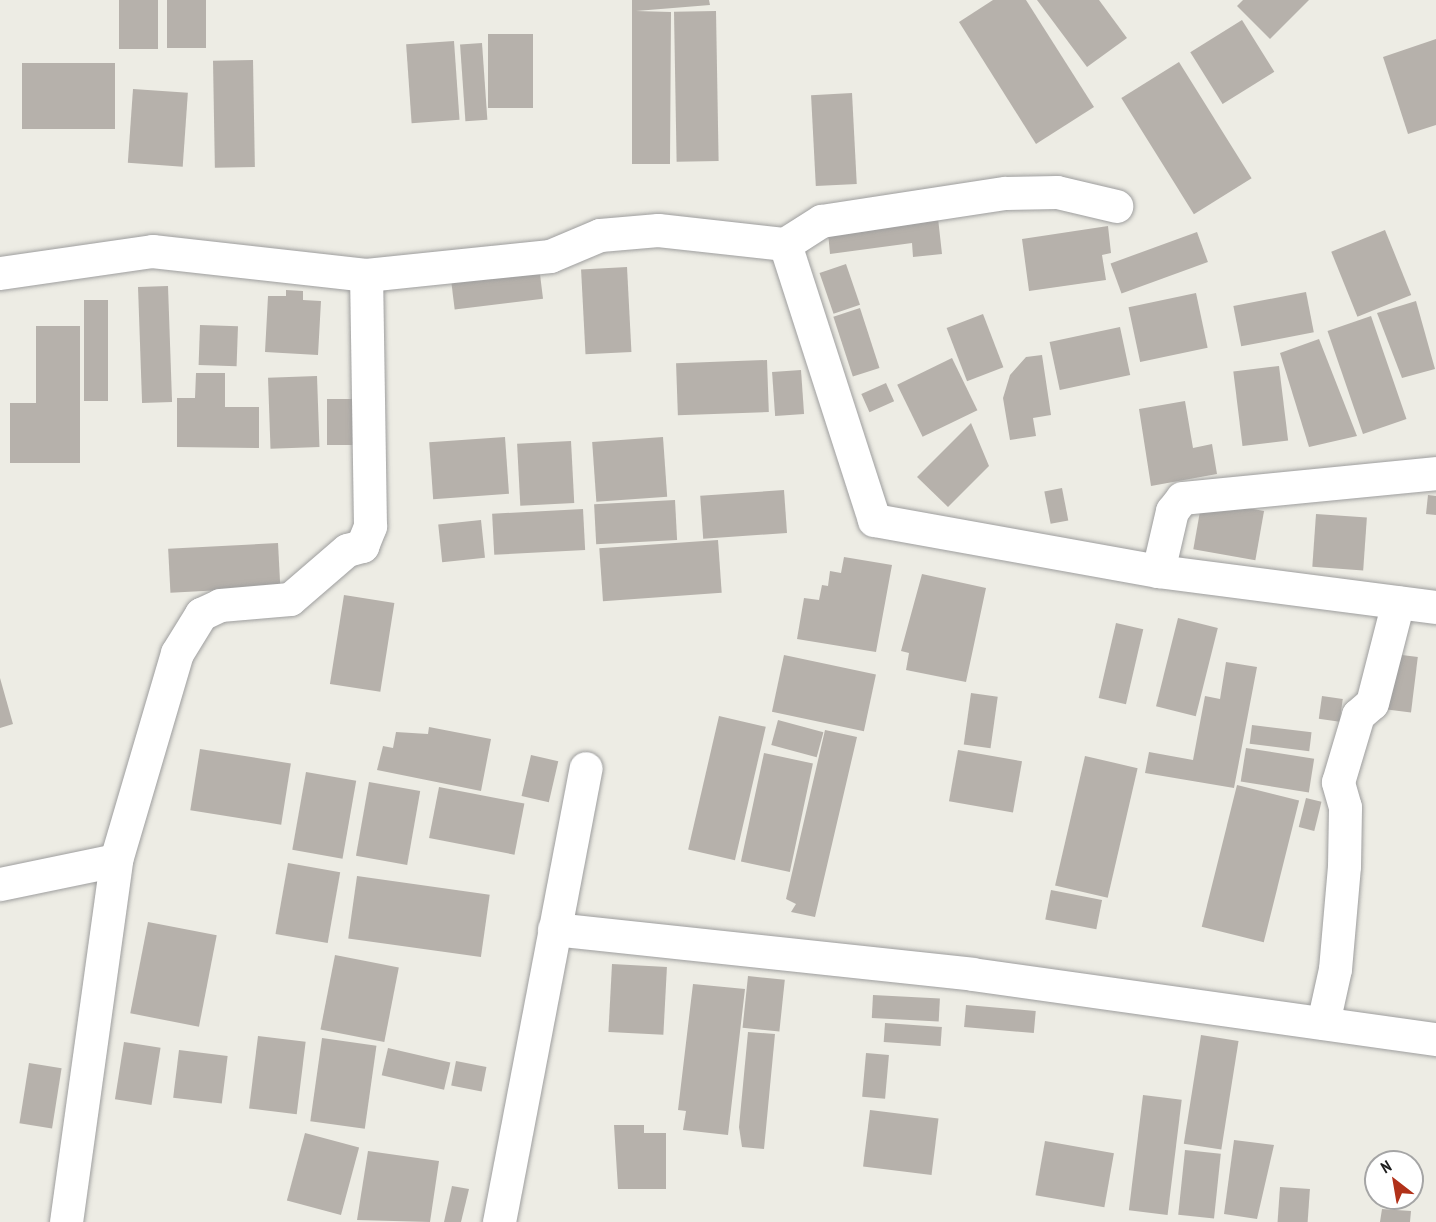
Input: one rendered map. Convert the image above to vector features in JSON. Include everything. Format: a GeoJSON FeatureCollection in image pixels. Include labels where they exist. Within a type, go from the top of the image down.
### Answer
{"type":"FeatureCollection","features":[{"type":"Feature","properties":{"kind":"street"},"geometry":{"type":"LineString","coordinates":[[0,273],[152,251],[366,275],[550,256],[600,235],[658,230],[785,244],[821,221],[1005,193],[1057,192],[1116,206]]}},
{"type":"Feature","properties":{"kind":"street"},"geometry":{"type":"LineString","coordinates":[[785,244],[874,520],[1158,571],[1436,607]]}},
{"type":"Feature","properties":{"kind":"street"},"geometry":{"type":"LineString","coordinates":[[66,1222],[116,860],[189,629],[201,614],[220,605],[290,599],[347,550],[362,546],[370,504],[366,275]]}},
{"type":"Feature","properties":{"kind":"street"},"geometry":{"type":"LineString","coordinates":[[1158,571],[1172,511],[1182,498],[1436,473]]}},
{"type":"Feature","properties":{"kind":"street"},"geometry":{"type":"LineString","coordinates":[[1323,1023],[1335,969],[1344,866],[1345,807],[1338,782],[1358,715],[1372,703],[1398,602]]}},
{"type":"Feature","properties":{"kind":"street"},"geometry":{"type":"LineString","coordinates":[[499,1222],[586,768]]}},
{"type":"Feature","properties":{"kind":"street"},"geometry":{"type":"LineString","coordinates":[[0,884],[116,860]]}},
{"type":"Feature","properties":{"kind":"street"},"geometry":{"type":"LineString","coordinates":[[554,929],[972,974],[1436,1039]]}},
{"type":"Feature","properties":{"kind":"building"},"geometry":{"type":"Polygon","coordinates":[[[119,0],[158,0],[158,49],[119,49],[119,0]]]}},
{"type":"Feature","properties":{"kind":"building"},"geometry":{"type":"Polygon","coordinates":[[[167,0],[206,0],[206,48],[167,48],[167,0]]]}},
{"type":"Feature","properties":{"kind":"building"},"geometry":{"type":"Polygon","coordinates":[[[632,0],[709,0],[710,5],[636,11],[671,12],[670,164],[632,164],[632,0]]]}},
{"type":"Feature","properties":{"kind":"building"},"geometry":{"type":"Polygon","coordinates":[[[993,0],[1026,0],[1094,107],[1036,144],[959,22],[993,0]]]}},
{"type":"Feature","properties":{"kind":"building"},"geometry":{"type":"Polygon","coordinates":[[[1037,0],[1099,0],[1127,38],[1087,67],[1037,0]]]}},
{"type":"Feature","properties":{"kind":"building"},"geometry":{"type":"Polygon","coordinates":[[[1243,0],[1309,0],[1270,39],[1237,6],[1243,0]]]}},
{"type":"Feature","properties":{"kind":"building"},"geometry":{"type":"Polygon","coordinates":[[[716,11],[719,161],[677,162],[674,12],[716,11]]]}},
{"type":"Feature","properties":{"kind":"building"},"geometry":{"type":"Polygon","coordinates":[[[1242,20],[1274,72],[1223,104],[1190,52],[1242,20]]]}},
{"type":"Feature","properties":{"kind":"building"},"geometry":{"type":"Polygon","coordinates":[[[488,34],[533,34],[533,108],[488,108],[488,34]]]}},
{"type":"Feature","properties":{"kind":"building"},"geometry":{"type":"Polygon","coordinates":[[[1436,39],[1436,125],[1408,134],[1383,57],[1436,39]]]}},
{"type":"Feature","properties":{"kind":"building"},"geometry":{"type":"Polygon","coordinates":[[[454,41],[460,120],[412,123],[406,44],[454,41]]]}},
{"type":"Feature","properties":{"kind":"building"},"geometry":{"type":"Polygon","coordinates":[[[482,43],[487,120],[465,121],[460,45],[482,43]]]}},
{"type":"Feature","properties":{"kind":"building"},"geometry":{"type":"Polygon","coordinates":[[[253,60],[255,167],[215,168],[213,61],[253,60]]]}},
{"type":"Feature","properties":{"kind":"building"},"geometry":{"type":"Polygon","coordinates":[[[1179,62],[1252,178],[1194,214],[1121,98],[1179,62]]]}},
{"type":"Feature","properties":{"kind":"building"},"geometry":{"type":"Polygon","coordinates":[[[22,63],[115,63],[115,129],[22,129],[22,63]]]}},
{"type":"Feature","properties":{"kind":"building"},"geometry":{"type":"Polygon","coordinates":[[[133,89],[188,93],[183,167],[128,163],[133,89]]]}},
{"type":"Feature","properties":{"kind":"building"},"geometry":{"type":"Polygon","coordinates":[[[852,93],[857,184],[816,186],[811,95],[852,93]]]}},
{"type":"Feature","properties":{"kind":"building"},"geometry":{"type":"Polygon","coordinates":[[[938,218],[942,254],[913,257],[912,243],[830,254],[828,232],[938,218]]]}},
{"type":"Feature","properties":{"kind":"building"},"geometry":{"type":"Polygon","coordinates":[[[1108,226],[1111,253],[1102,255],[1106,280],[1029,291],[1022,239],[1108,226]]]}},
{"type":"Feature","properties":{"kind":"building"},"geometry":{"type":"Polygon","coordinates":[[[1385,230],[1411,295],[1357,317],[1331,252],[1385,230]]]}},
{"type":"Feature","properties":{"kind":"building"},"geometry":{"type":"Polygon","coordinates":[[[1197,232],[1208,262],[1121,294],[1111,263],[1197,232]]]}},
{"type":"Feature","properties":{"kind":"building"},"geometry":{"type":"Polygon","coordinates":[[[846,264],[860,305],[834,314],[820,273],[846,264]]]}},
{"type":"Feature","properties":{"kind":"building"},"geometry":{"type":"Polygon","coordinates":[[[539,266],[543,299],[455,310],[451,277],[539,266]]]}},
{"type":"Feature","properties":{"kind":"building"},"geometry":{"type":"Polygon","coordinates":[[[627,267],[631,352],[586,354],[581,269],[627,267]]]}},
{"type":"Feature","properties":{"kind":"building"},"geometry":{"type":"Polygon","coordinates":[[[168,286],[172,402],[142,403],[138,287],[168,286]]]}},
{"type":"Feature","properties":{"kind":"building"},"geometry":{"type":"Polygon","coordinates":[[[286,290],[303,291],[303,300],[321,301],[318,355],[265,352],[268,296],[286,296],[286,290]]]}},
{"type":"Feature","properties":{"kind":"building"},"geometry":{"type":"Polygon","coordinates":[[[1306,292],[1314,332],[1241,346],[1233,306],[1306,292]]]}},
{"type":"Feature","properties":{"kind":"building"},"geometry":{"type":"Polygon","coordinates":[[[1196,293],[1208,348],[1140,362],[1129,307],[1196,293]]]}},
{"type":"Feature","properties":{"kind":"building"},"geometry":{"type":"Polygon","coordinates":[[[84,300],[108,300],[108,401],[84,401],[84,300]]]}},
{"type":"Feature","properties":{"kind":"building"},"geometry":{"type":"Polygon","coordinates":[[[1416,301],[1435,369],[1402,378],[1377,313],[1416,301]]]}},
{"type":"Feature","properties":{"kind":"building"},"geometry":{"type":"Polygon","coordinates":[[[860,308],[879,368],[853,377],[833,317],[860,308]]]}},
{"type":"Feature","properties":{"kind":"building"},"geometry":{"type":"Polygon","coordinates":[[[983,314],[1003,367],[967,381],[947,328],[983,314]]]}},
{"type":"Feature","properties":{"kind":"building"},"geometry":{"type":"Polygon","coordinates":[[[1371,316],[1406,419],[1363,434],[1328,331],[1371,316]]]}},
{"type":"Feature","properties":{"kind":"building"},"geometry":{"type":"Polygon","coordinates":[[[200,325],[238,326],[237,366],[199,365],[200,325]]]}},
{"type":"Feature","properties":{"kind":"building"},"geometry":{"type":"Polygon","coordinates":[[[36,326],[80,326],[80,463],[10,463],[10,403],[36,403],[36,326]]]}},
{"type":"Feature","properties":{"kind":"building"},"geometry":{"type":"Polygon","coordinates":[[[1120,327],[1130,375],[1060,390],[1050,342],[1120,327]]]}},
{"type":"Feature","properties":{"kind":"building"},"geometry":{"type":"Polygon","coordinates":[[[1319,339],[1357,436],[1309,447],[1280,353],[1319,339]]]}},
{"type":"Feature","properties":{"kind":"building"},"geometry":{"type":"Polygon","coordinates":[[[1042,355],[1051,415],[1033,418],[1036,436],[1010,440],[1003,398],[1010,375],[1026,357],[1042,355]]]}},
{"type":"Feature","properties":{"kind":"building"},"geometry":{"type":"Polygon","coordinates":[[[952,358],[977,410],[923,437],[897,385],[952,358]]]}},
{"type":"Feature","properties":{"kind":"building"},"geometry":{"type":"Polygon","coordinates":[[[767,360],[769,412],[678,415],[676,363],[767,360]]]}},
{"type":"Feature","properties":{"kind":"building"},"geometry":{"type":"Polygon","coordinates":[[[1279,366],[1288,440],[1242,446],[1233,372],[1279,366]]]}},
{"type":"Feature","properties":{"kind":"building"},"geometry":{"type":"Polygon","coordinates":[[[801,370],[804,414],[775,416],[772,372],[801,370]]]}},
{"type":"Feature","properties":{"kind":"building"},"geometry":{"type":"Polygon","coordinates":[[[196,373],[225,373],[225,407],[259,407],[259,448],[177,447],[177,398],[195,398],[196,373]]]}},
{"type":"Feature","properties":{"kind":"building"},"geometry":{"type":"Polygon","coordinates":[[[317,376],[319,447],[271,449],[268,378],[317,376]]]}},
{"type":"Feature","properties":{"kind":"building"},"geometry":{"type":"Polygon","coordinates":[[[886,383],[894,401],[869,412],[861,394],[886,383]]]}},
{"type":"Feature","properties":{"kind":"building"},"geometry":{"type":"Polygon","coordinates":[[[327,399],[354,399],[354,445],[327,445],[327,399]]]}},
{"type":"Feature","properties":{"kind":"building"},"geometry":{"type":"Polygon","coordinates":[[[1185,401],[1193,448],[1212,444],[1217,474],[1151,486],[1139,409],[1185,401]]]}},
{"type":"Feature","properties":{"kind":"building"},"geometry":{"type":"Polygon","coordinates":[[[971,423],[989,466],[948,507],[917,477],[971,423]]]}},
{"type":"Feature","properties":{"kind":"building"},"geometry":{"type":"Polygon","coordinates":[[[505,437],[509,494],[433,499],[429,442],[505,437]]]}},
{"type":"Feature","properties":{"kind":"building"},"geometry":{"type":"Polygon","coordinates":[[[663,437],[667,497],[596,502],[592,442],[663,437]]]}},
{"type":"Feature","properties":{"kind":"building"},"geometry":{"type":"Polygon","coordinates":[[[571,441],[574,503],[520,506],[517,444],[571,441]]]}},
{"type":"Feature","properties":{"kind":"building"},"geometry":{"type":"Polygon","coordinates":[[[1062,488],[1068,520],[1051,524],[1044,491],[1062,488]]]}},
{"type":"Feature","properties":{"kind":"building"},"geometry":{"type":"Polygon","coordinates":[[[784,490],[787,533],[703,539],[700,496],[784,490]]]}},
{"type":"Feature","properties":{"kind":"building"},"geometry":{"type":"Polygon","coordinates":[[[1428,495],[1436,496],[1436,515],[1426,514],[1428,495]]]}},
{"type":"Feature","properties":{"kind":"building"},"geometry":{"type":"Polygon","coordinates":[[[675,500],[677,540],[596,544],[594,504],[675,500]]]}},
{"type":"Feature","properties":{"kind":"building"},"geometry":{"type":"Polygon","coordinates":[[[1202,500],[1264,511],[1255,560],[1193,549],[1202,500]]]}},
{"type":"Feature","properties":{"kind":"building"},"geometry":{"type":"Polygon","coordinates":[[[583,509],[585,550],[494,555],[492,514],[583,509]]]}},
{"type":"Feature","properties":{"kind":"building"},"geometry":{"type":"Polygon","coordinates":[[[1316,514],[1367,518],[1363,570],[1312,567],[1316,514]]]}},
{"type":"Feature","properties":{"kind":"building"},"geometry":{"type":"Polygon","coordinates":[[[481,520],[485,558],[442,562],[438,524],[481,520]]]}},
{"type":"Feature","properties":{"kind":"building"},"geometry":{"type":"Polygon","coordinates":[[[718,540],[722,593],[603,601],[599,548],[718,540]]]}},
{"type":"Feature","properties":{"kind":"building"},"geometry":{"type":"Polygon","coordinates":[[[278,543],[280,587],[170,593],[168,549],[278,543]]]}},
{"type":"Feature","properties":{"kind":"building"},"geometry":{"type":"Polygon","coordinates":[[[844,557],[892,565],[876,652],[797,639],[804,598],[819,600],[822,585],[828,586],[830,571],[841,573],[844,557]]]}},
{"type":"Feature","properties":{"kind":"building"},"geometry":{"type":"Polygon","coordinates":[[[922,574],[986,588],[966,682],[906,670],[909,653],[901,651],[922,574]]]}},
{"type":"Feature","properties":{"kind":"building"},"geometry":{"type":"Polygon","coordinates":[[[344,595],[394,603],[380,692],[330,684],[344,595]]]}},
{"type":"Feature","properties":{"kind":"building"},"geometry":{"type":"Polygon","coordinates":[[[1178,618],[1218,628],[1196,716],[1156,706],[1178,618]]]}},
{"type":"Feature","properties":{"kind":"building"},"geometry":{"type":"Polygon","coordinates":[[[1116,623],[1143,629],[1126,704],[1099,698],[1116,623]]]}},
{"type":"Feature","properties":{"kind":"building"},"geometry":{"type":"Polygon","coordinates":[[[1394,654],[1418,657],[1411,713],[1387,710],[1394,654]]]}},
{"type":"Feature","properties":{"kind":"building"},"geometry":{"type":"Polygon","coordinates":[[[784,655],[876,675],[864,731],[772,712],[784,655]]]}},
{"type":"Feature","properties":{"kind":"building"},"geometry":{"type":"Polygon","coordinates":[[[1226,662],[1257,667],[1234,788],[1145,773],[1149,752],[1193,760],[1205,696],[1220,699],[1226,662]]]}},
{"type":"Feature","properties":{"kind":"building"},"geometry":{"type":"Polygon","coordinates":[[[0,678],[13,724],[0,728],[0,678]]]}},
{"type":"Feature","properties":{"kind":"building"},"geometry":{"type":"Polygon","coordinates":[[[971,693],[998,697],[991,748],[964,744],[971,693]]]}},
{"type":"Feature","properties":{"kind":"building"},"geometry":{"type":"Polygon","coordinates":[[[1322,696],[1343,699],[1340,722],[1319,719],[1322,696]]]}},
{"type":"Feature","properties":{"kind":"building"},"geometry":{"type":"Polygon","coordinates":[[[719,716],[766,727],[735,860],[688,849],[719,716]]]}},
{"type":"Feature","properties":{"kind":"building"},"geometry":{"type":"Polygon","coordinates":[[[778,720],[823,732],[817,757],[771,745],[778,720]]]}},
{"type":"Feature","properties":{"kind":"building"},"geometry":{"type":"Polygon","coordinates":[[[1252,725],[1312,732],[1309,751],[1250,744],[1252,725]]]}},
{"type":"Feature","properties":{"kind":"building"},"geometry":{"type":"Polygon","coordinates":[[[429,727],[491,739],[481,791],[377,770],[383,746],[393,748],[396,732],[428,734],[429,727]]]}},
{"type":"Feature","properties":{"kind":"building"},"geometry":{"type":"Polygon","coordinates":[[[825,730],[857,737],[815,917],[791,912],[796,904],[786,899],[825,730]]]}},
{"type":"Feature","properties":{"kind":"building"},"geometry":{"type":"Polygon","coordinates":[[[1246,748],[1314,759],[1309,792],[1241,782],[1246,748]]]}},
{"type":"Feature","properties":{"kind":"building"},"geometry":{"type":"Polygon","coordinates":[[[200,749],[291,763],[281,825],[190,810],[200,749]]]}},
{"type":"Feature","properties":{"kind":"building"},"geometry":{"type":"Polygon","coordinates":[[[958,750],[1022,761],[1013,812],[949,801],[958,750]]]}},
{"type":"Feature","properties":{"kind":"building"},"geometry":{"type":"Polygon","coordinates":[[[764,753],[813,763],[790,872],[741,862],[764,753]]]}},
{"type":"Feature","properties":{"kind":"building"},"geometry":{"type":"Polygon","coordinates":[[[531,755],[558,761],[549,802],[522,796],[531,755]]]}},
{"type":"Feature","properties":{"kind":"building"},"geometry":{"type":"Polygon","coordinates":[[[1085,756],[1138,768],[1108,898],[1055,886],[1085,756]]]}},
{"type":"Feature","properties":{"kind":"building"},"geometry":{"type":"Polygon","coordinates":[[[306,772],[356,781],[343,859],[292,850],[306,772]]]}},
{"type":"Feature","properties":{"kind":"building"},"geometry":{"type":"Polygon","coordinates":[[[369,782],[420,791],[407,865],[356,856],[369,782]]]}},
{"type":"Feature","properties":{"kind":"building"},"geometry":{"type":"Polygon","coordinates":[[[1237,785],[1299,800],[1264,942],[1202,927],[1237,785]]]}},
{"type":"Feature","properties":{"kind":"building"},"geometry":{"type":"Polygon","coordinates":[[[439,787],[524,804],[514,855],[429,838],[439,787]]]}},
{"type":"Feature","properties":{"kind":"building"},"geometry":{"type":"Polygon","coordinates":[[[1306,798],[1322,802],[1314,831],[1299,827],[1306,798]]]}},
{"type":"Feature","properties":{"kind":"building"},"geometry":{"type":"Polygon","coordinates":[[[288,863],[340,872],[328,943],[275,934],[288,863]]]}},
{"type":"Feature","properties":{"kind":"building"},"geometry":{"type":"Polygon","coordinates":[[[357,876],[490,895],[481,957],[348,938],[357,876]]]}},
{"type":"Feature","properties":{"kind":"building"},"geometry":{"type":"Polygon","coordinates":[[[1051,890],[1102,900],[1096,929],[1045,919],[1051,890]]]}},
{"type":"Feature","properties":{"kind":"building"},"geometry":{"type":"Polygon","coordinates":[[[148,922],[217,935],[199,1027],[130,1013],[148,922]]]}},
{"type":"Feature","properties":{"kind":"building"},"geometry":{"type":"Polygon","coordinates":[[[335,955],[399,967],[384,1042],[320,1030],[335,955]]]}},
{"type":"Feature","properties":{"kind":"building"},"geometry":{"type":"Polygon","coordinates":[[[612,964],[667,967],[663,1035],[608,1032],[612,964]]]}},
{"type":"Feature","properties":{"kind":"building"},"geometry":{"type":"Polygon","coordinates":[[[748,976],[785,980],[779,1032],[743,1028],[748,976]]]}},
{"type":"Feature","properties":{"kind":"building"},"geometry":{"type":"Polygon","coordinates":[[[693,984],[745,989],[728,1135],[683,1130],[686,1111],[678,1110],[693,984]]]}},
{"type":"Feature","properties":{"kind":"building"},"geometry":{"type":"Polygon","coordinates":[[[873,995],[940,999],[939,1021],[872,1018],[873,995]]]}},
{"type":"Feature","properties":{"kind":"building"},"geometry":{"type":"Polygon","coordinates":[[[966,1005],[1036,1011],[1034,1033],[964,1027],[966,1005]]]}},
{"type":"Feature","properties":{"kind":"building"},"geometry":{"type":"Polygon","coordinates":[[[885,1023],[942,1027],[941,1046],[884,1042],[885,1023]]]}},
{"type":"Feature","properties":{"kind":"building"},"geometry":{"type":"Polygon","coordinates":[[[748,1032],[775,1034],[764,1149],[742,1147],[739,1127],[748,1032]]]}},
{"type":"Feature","properties":{"kind":"building"},"geometry":{"type":"Polygon","coordinates":[[[1201,1035],[1239,1041],[1221,1150],[1184,1144],[1201,1035]]]}},
{"type":"Feature","properties":{"kind":"building"},"geometry":{"type":"Polygon","coordinates":[[[258,1036],[306,1042],[297,1114],[249,1108],[258,1036]]]}},
{"type":"Feature","properties":{"kind":"building"},"geometry":{"type":"Polygon","coordinates":[[[322,1038],[376,1046],[365,1129],[310,1121],[322,1038]]]}},
{"type":"Feature","properties":{"kind":"building"},"geometry":{"type":"Polygon","coordinates":[[[124,1042],[161,1048],[151,1105],[115,1099],[124,1042]]]}},
{"type":"Feature","properties":{"kind":"building"},"geometry":{"type":"Polygon","coordinates":[[[388,1048],[450,1062],[444,1090],[382,1075],[388,1048]]]}},
{"type":"Feature","properties":{"kind":"building"},"geometry":{"type":"Polygon","coordinates":[[[179,1050],[228,1056],[222,1104],[173,1098],[179,1050]]]}},
{"type":"Feature","properties":{"kind":"building"},"geometry":{"type":"Polygon","coordinates":[[[866,1053],[889,1055],[885,1099],[862,1097],[866,1053]]]}},
{"type":"Feature","properties":{"kind":"building"},"geometry":{"type":"Polygon","coordinates":[[[456,1061],[486,1067],[482,1091],[451,1086],[456,1061]]]}},
{"type":"Feature","properties":{"kind":"building"},"geometry":{"type":"Polygon","coordinates":[[[29,1063],[62,1068],[52,1128],[19,1123],[29,1063]]]}},
{"type":"Feature","properties":{"kind":"building"},"geometry":{"type":"Polygon","coordinates":[[[1143,1095],[1182,1100],[1168,1215],[1129,1210],[1143,1095]]]}},
{"type":"Feature","properties":{"kind":"building"},"geometry":{"type":"Polygon","coordinates":[[[870,1110],[938,1118],[932,1175],[863,1167],[870,1110]]]}},
{"type":"Feature","properties":{"kind":"building"},"geometry":{"type":"Polygon","coordinates":[[[614,1125],[644,1125],[644,1133],[666,1133],[666,1189],[618,1189],[614,1125]]]}},
{"type":"Feature","properties":{"kind":"building"},"geometry":{"type":"Polygon","coordinates":[[[305,1133],[359,1147],[341,1215],[287,1201],[305,1133]]]}},
{"type":"Feature","properties":{"kind":"building"},"geometry":{"type":"Polygon","coordinates":[[[1234,1140],[1274,1145],[1257,1219],[1224,1214],[1234,1140]]]}},
{"type":"Feature","properties":{"kind":"building"},"geometry":{"type":"Polygon","coordinates":[[[1045,1141],[1114,1153],[1104,1207],[1035,1195],[1045,1141]]]}},
{"type":"Feature","properties":{"kind":"building"},"geometry":{"type":"Polygon","coordinates":[[[1185,1150],[1221,1154],[1214,1218],[1178,1215],[1185,1150]]]}},
{"type":"Feature","properties":{"kind":"building"},"geometry":{"type":"Polygon","coordinates":[[[368,1151],[439,1161],[430,1222],[357,1220],[368,1151]]]}},
{"type":"Feature","properties":{"kind":"building"},"geometry":{"type":"Polygon","coordinates":[[[452,1186],[469,1189],[461,1222],[444,1222],[452,1186]]]}},
{"type":"Feature","properties":{"kind":"building"},"geometry":{"type":"Polygon","coordinates":[[[1280,1187],[1310,1189],[1308,1222],[1278,1222],[1280,1187]]]}},
{"type":"Feature","properties":{"kind":"building"},"geometry":{"type":"Polygon","coordinates":[[[1382,1210],[1411,1211],[1410,1222],[1380,1222],[1382,1210]]]}}]}
